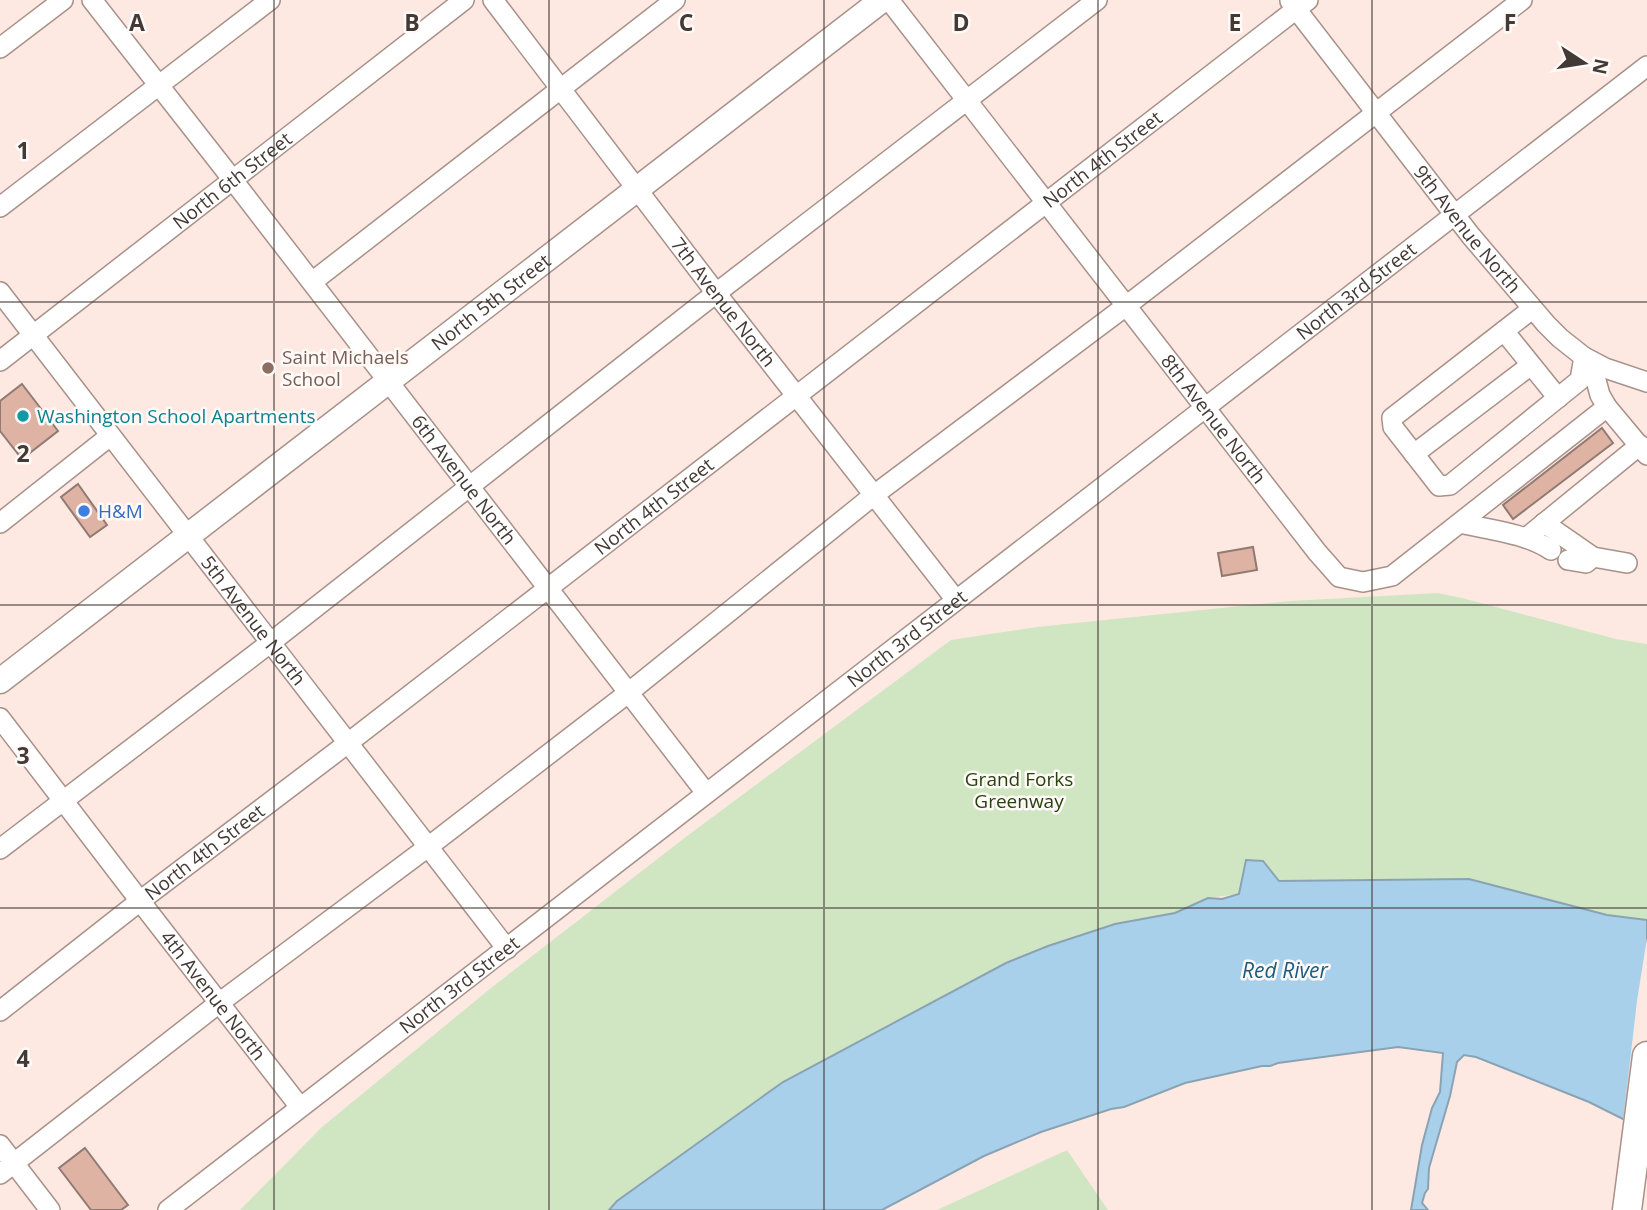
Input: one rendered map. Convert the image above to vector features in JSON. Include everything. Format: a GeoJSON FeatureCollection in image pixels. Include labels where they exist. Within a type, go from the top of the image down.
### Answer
{"type":"FeatureCollection","features":[{"type":"Feature","properties":{"kind":"highway"},"geometry":{"type":"LineString","coordinates":[[1627,1210],[1647,1056]]}},
{"type":"Feature","properties":{"kind":"highway"},"geometry":{"type":"LineString","coordinates":[[1645,1210],[1647,1192]]}},
{"type":"Feature","properties":{"kind":"main road","name":"North 5th Street"},"geometry":{"type":"LineString","coordinates":[[0,681],[882,0]]}},
{"type":"Feature","properties":{"kind":"street"},"geometry":{"type":"LineString","coordinates":[[0,48],[63,0]]}},
{"type":"Feature","properties":{"kind":"street","name":"6th Avenue North"},"geometry":{"type":"LineString","coordinates":[[92,0],[706,793]]}},
{"type":"Feature","properties":{"kind":"street"},"geometry":{"type":"LineString","coordinates":[[0,207],[270,0]]}},
{"type":"Feature","properties":{"kind":"street","name":"North 6th Street"},"geometry":{"type":"LineString","coordinates":[[0,361],[464,0]]}},
{"type":"Feature","properties":{"kind":"street","name":"7th Avenue North"},"geometry":{"type":"LineString","coordinates":[[493,0],[716,293],[956,600]]}},
{"type":"Feature","properties":{"kind":"street"},"geometry":{"type":"LineString","coordinates":[[312,282],[675,0]]}},
{"type":"Feature","properties":{"kind":"street","name":"8th Avenue North"},"geometry":{"type":"LineString","coordinates":[[889,0],[1339,577],[1363,582],[1392,576],[1607,407]]}},
{"type":"Feature","properties":{"kind":"street"},"geometry":{"type":"LineString","coordinates":[[0,849],[270,643],[716,293],[1097,0]]}},
{"type":"Feature","properties":{"kind":"street"},"geometry":{"type":"LineString","coordinates":[[7,1169],[219,1003],[628,693],[874,495],[1126,306],[1522,0]]}},
{"type":"Feature","properties":{"kind":"street","name":"9th Avenue North"},"geometry":{"type":"LineString","coordinates":[[1298,3],[1376,114],[1454,215],[1532,309],[1560,338],[1584,357],[1594,373],[1600,395],[1607,407],[1643,450]]}},
{"type":"Feature","properties":{"kind":"street","name":"North 4th Street"},"geometry":{"type":"LineString","coordinates":[[0,1011],[1046,203],[1298,3]]}},
{"type":"Feature","properties":{"kind":"street","name":"North 3rd Street"},"geometry":{"type":"LineString","coordinates":[[168,1210],[1647,66]]}},
{"type":"Feature","properties":{"kind":"street","name":"5th Avenue North"},"geometry":{"type":"LineString","coordinates":[[0,292],[507,949]]}},
{"type":"Feature","properties":{"kind":"street"},"geometry":{"type":"LineString","coordinates":[[1532,309],[1392,418],[1393,427],[1439,486],[1450,485],[1580,380],[1584,357],[1605,368],[1647,382]]}},
{"type":"Feature","properties":{"kind":"street"},"geometry":{"type":"LineString","coordinates":[[1504,331],[1558,398]]}},
{"type":"Feature","properties":{"kind":"street"},"geometry":{"type":"LineString","coordinates":[[1414,454],[1531,365]]}},
{"type":"Feature","properties":{"kind":"street"},"geometry":{"type":"LineString","coordinates":[[0,523],[110,436]]}},
{"type":"Feature","properties":{"kind":"street"},"geometry":{"type":"LineString","coordinates":[[1526,538],[1643,450]]}},
{"type":"Feature","properties":{"kind":"street"},"geometry":{"type":"LineString","coordinates":[[1460,523],[1526,538],[1560,555],[1586,563],[1593,557]]}},
{"type":"Feature","properties":{"kind":"street"},"geometry":{"type":"LineString","coordinates":[[1544,523],[1593,557],[1627,563]]}},
{"type":"Feature","properties":{"kind":"street","name":"4th Avenue North"},"geometry":{"type":"LineString","coordinates":[[0,718],[300,1107]]}},
{"type":"Feature","properties":{"kind":"street"},"geometry":{"type":"LineString","coordinates":[[0,1145],[7,1169],[50,1210]]}},
{"type":"Feature","properties":{"kind":"green space","name":"Grand Forks Greenway"},"geometry":{"type":"Polygon","coordinates":[[[1438,593],[1616,639],[1647,644],[1647,920],[1607,915],[1534,895],[1347,881],[1279,881],[1263,861],[1239,894],[1208,898],[1175,913],[919,1009],[783,1082],[635,1189],[613,1210],[240,1210],[322,1127],[491,988],[687,836],[951,640],[1037,627],[1290,601],[1438,593]]]}},
{"type":"Feature","properties":{"kind":"green space"},"geometry":{"type":"Polygon","coordinates":[[[1067,1150],[1108,1210],[937,1210],[1067,1150]]]}},
{"type":"Feature","properties":{"kind":"water","name":"Red River"},"geometry":{"type":"Polygon","coordinates":[[[1246,860],[1263,861],[1279,881],[1469,879],[1607,915],[1647,920],[1647,1129],[1589,1102],[1476,1057],[1464,1055],[1457,1062],[1429,1168],[1428,1189],[1422,1203],[1428,1210],[1411,1210],[1422,1145],[1432,1108],[1440,1092],[1443,1053],[1398,1047],[1278,1063],[1185,1083],[1124,1107],[1041,1132],[984,1156],[882,1210],[609,1210],[617,1201],[783,1082],[1006,963],[1115,924],[1175,913],[1208,898],[1222,899],[1239,894],[1246,860]]]}},
{"type":"Feature","properties":{"kind":"pier"},"geometry":{"type":"Polygon","coordinates":[[[1647,938],[1647,1132],[1623,1122],[1647,938]]]}},
{"type":"Feature","properties":{"kind":"building","name":"Washington School Apartments"},"geometry":{"type":"Polygon","coordinates":[[[22,384],[58,431],[22,459],[0,431],[0,401],[22,384]]]}},
{"type":"Feature","properties":{"kind":"building"},"geometry":{"type":"Polygon","coordinates":[[[1602,428],[1613,443],[1513,519],[1503,505],[1602,428]]]}},
{"type":"Feature","properties":{"kind":"building","name":"H&M"},"geometry":{"type":"Polygon","coordinates":[[[78,484],[107,525],[90,537],[61,497],[78,484]]]}},
{"type":"Feature","properties":{"kind":"building"},"geometry":{"type":"Polygon","coordinates":[[[1253,547],[1257,570],[1222,576],[1218,553],[1253,547]]]}},
{"type":"Feature","properties":{"kind":"building"},"geometry":{"type":"Polygon","coordinates":[[[85,1148],[128,1205],[121,1210],[91,1210],[59,1168],[85,1148]]]}},
{"type":"Feature","properties":{"kind":"place","name":"Saint Michaels School"},"geometry":{"type":"Point","coordinates":[268,368]}},
{"type":"Feature","properties":{"kind":"place","name":"Washington School Apartments"},"geometry":{"type":"Point","coordinates":[23,416]}},
{"type":"Feature","properties":{"kind":"place","name":"H&M"},"geometry":{"type":"Point","coordinates":[84,511]}}]}
